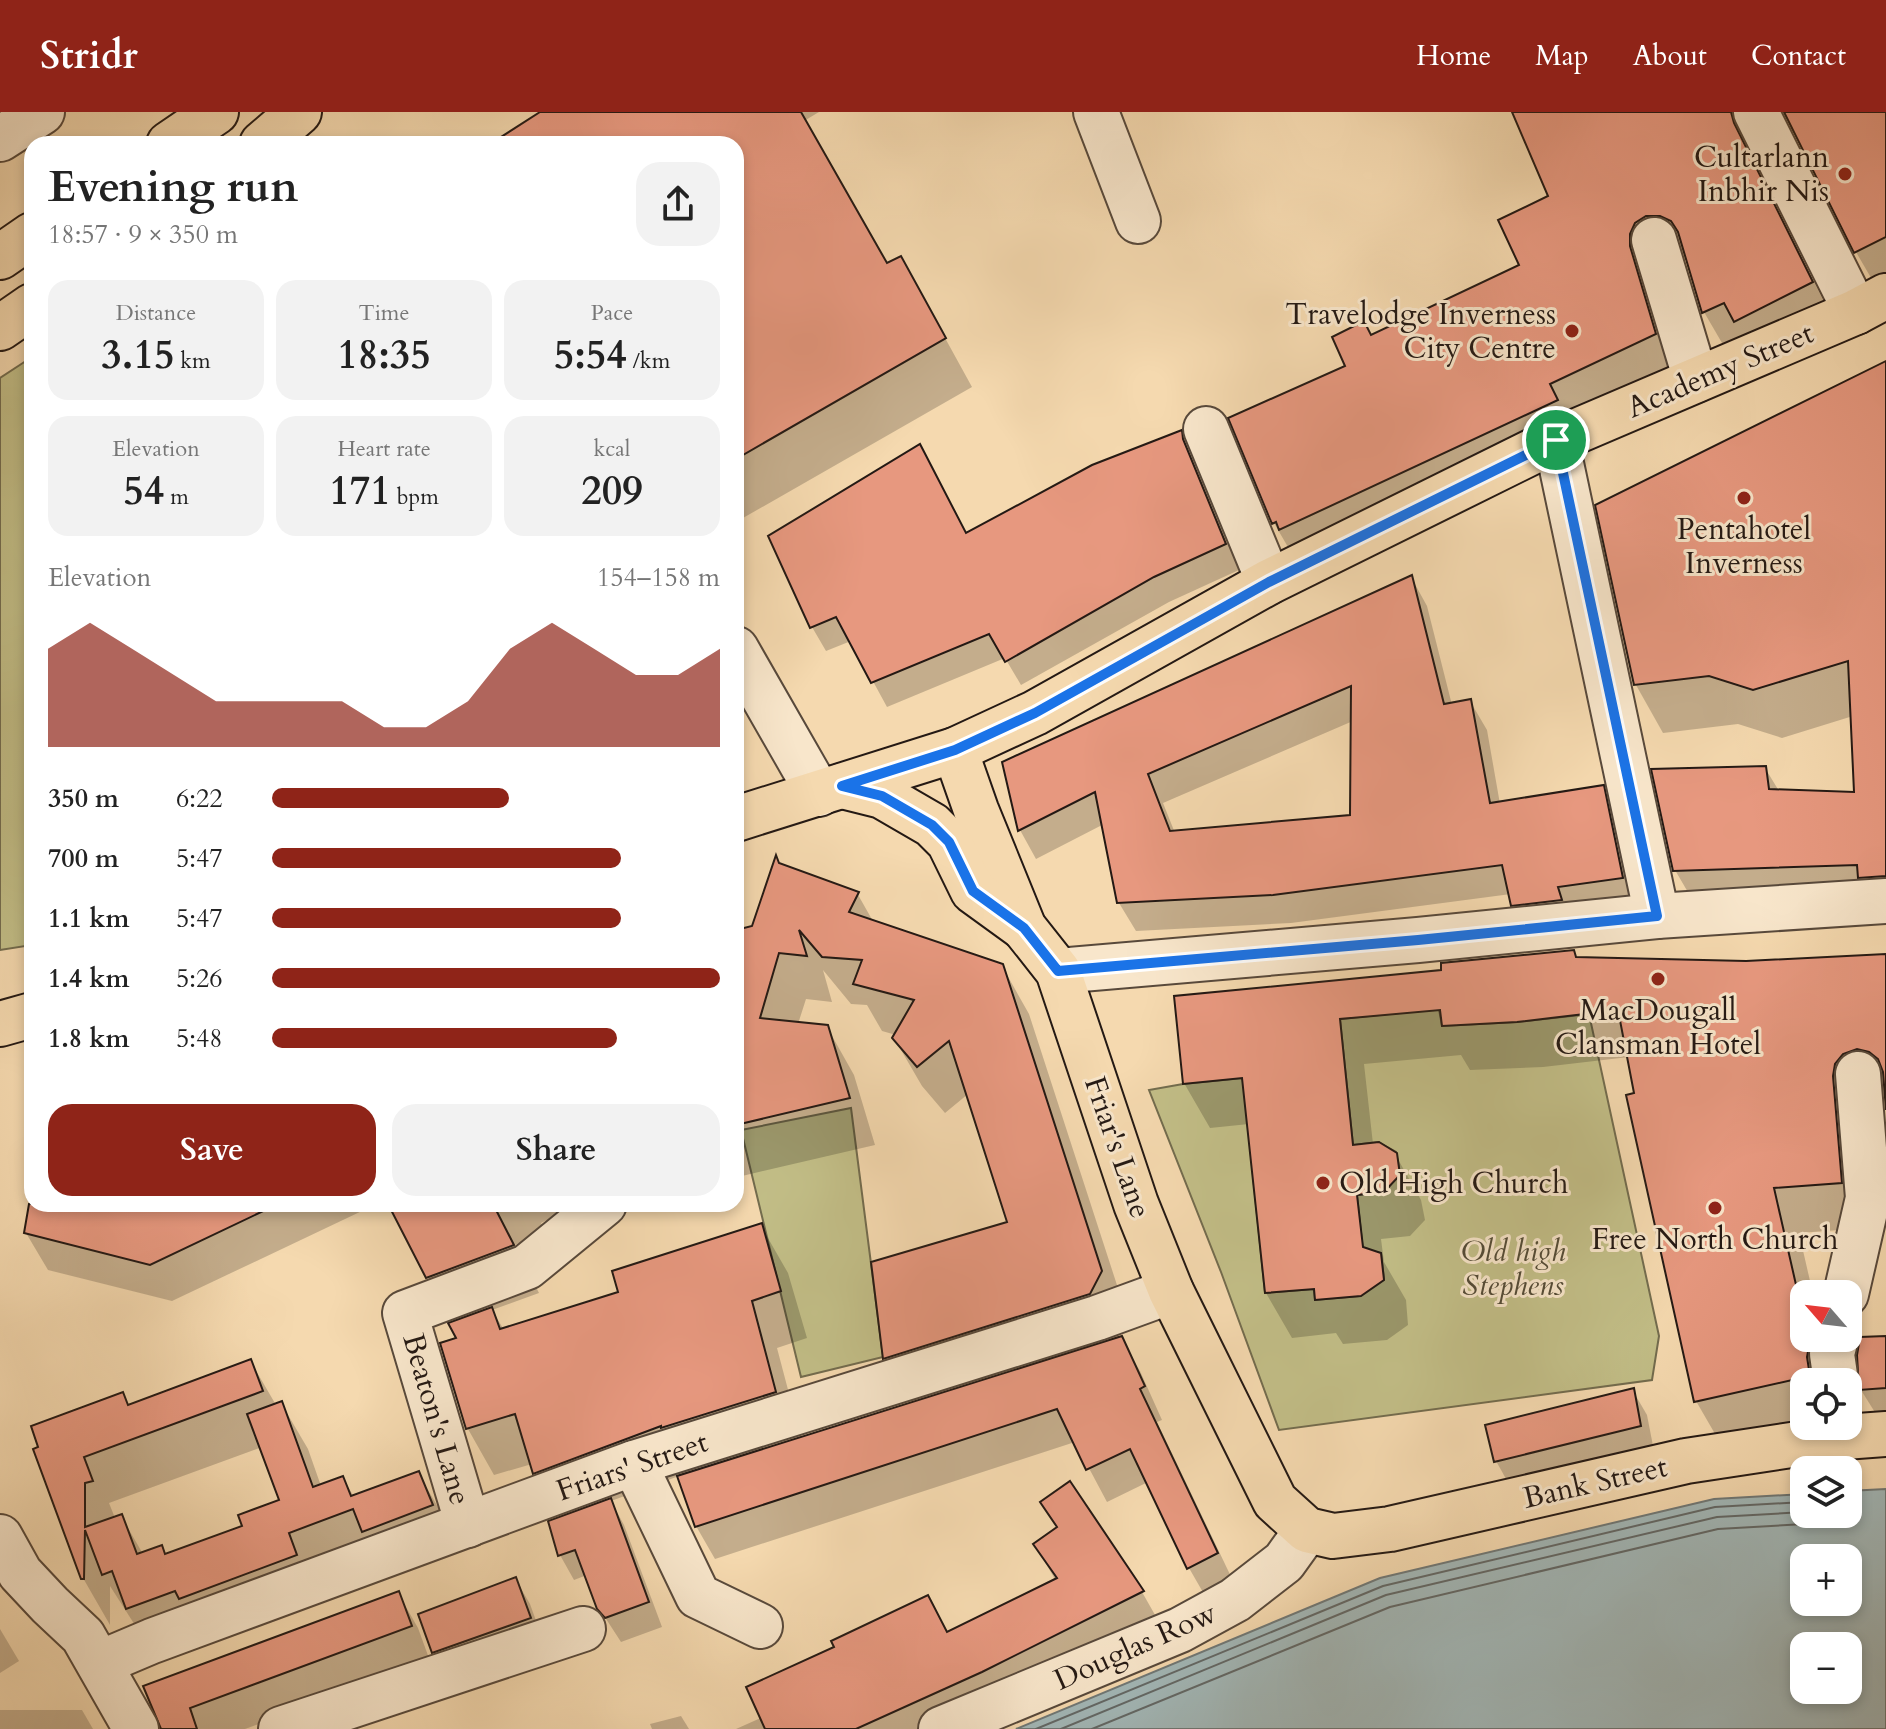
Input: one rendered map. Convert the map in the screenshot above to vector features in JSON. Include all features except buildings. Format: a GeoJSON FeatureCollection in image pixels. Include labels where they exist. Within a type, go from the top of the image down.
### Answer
{"type":"FeatureCollection","features":[{"type":"Feature","properties":{"kind":"main road"},"geometry":{"type":"LineString","coordinates":[[181,136],[216,112]]}},
{"type":"Feature","properties":{"kind":"main road"},"geometry":{"type":"LineString","coordinates":[[271,136],[299,112]]}},
{"type":"Feature","properties":{"kind":"main road"},"geometry":{"type":"LineString","coordinates":[[0,257],[24,240]]}},
{"type":"Feature","properties":{"kind":"main road","name":"Academy Street"},"geometry":{"type":"LineString","coordinates":[[744,817],[955,750],[1035,713],[1269,582],[1556,440],[1871,304]]}},
{"type":"Feature","properties":{"kind":"main road"},"geometry":{"type":"LineString","coordinates":[[0,328],[24,312]]}},
{"type":"Feature","properties":{"kind":"main road","name":"Friar's Lane"},"geometry":{"type":"LineString","coordinates":[[955,750],[1024,928],[1058,971],[1136,1204],[1171,1291],[1275,1501],[1307,1530]]}},
{"type":"Feature","properties":{"kind":"main road"},"geometry":{"type":"LineString","coordinates":[[830,790],[882,796],[932,825],[949,842],[973,891],[1024,928]]}},
{"type":"Feature","properties":{"kind":"main road"},"geometry":{"type":"LineString","coordinates":[[0,1024],[24,1017]]}},
{"type":"Feature","properties":{"kind":"main road","name":"Bank Street"},"geometry":{"type":"LineString","coordinates":[[1307,1530],[1333,1536],[1390,1529],[1686,1461],[1811,1440]]}},
{"type":"Feature","properties":{"kind":"street"},"geometry":{"type":"LineString","coordinates":[[0,139],[42,112]]}},
{"type":"Feature","properties":{"kind":"street"},"geometry":{"type":"LineString","coordinates":[[1096,112],[1138,221]]}},
{"type":"Feature","properties":{"kind":"street"},"geometry":{"type":"LineString","coordinates":[[1756,112],[1871,304]]}},
{"type":"Feature","properties":{"kind":"street"},"geometry":{"type":"LineString","coordinates":[[1654,240],[1696,380]]}},
{"type":"Feature","properties":{"kind":"street"},"geometry":{"type":"LineString","coordinates":[[1206,429],[1269,582]]}},
{"type":"Feature","properties":{"kind":"street"},"geometry":{"type":"LineString","coordinates":[[1556,440],[1657,916]]}},
{"type":"Feature","properties":{"kind":"street"},"geometry":{"type":"LineString","coordinates":[[744,661],[830,790]]}},
{"type":"Feature","properties":{"kind":"street"},"geometry":{"type":"LineString","coordinates":[[1058,971],[1657,916],[1886,901]]}},
{"type":"Feature","properties":{"kind":"street"},"geometry":{"type":"LineString","coordinates":[[1850,1280],[1877,1197],[1858,1074]]}},
{"type":"Feature","properties":{"kind":"street","name":"Beaton's Lane"},"geometry":{"type":"LineString","coordinates":[[468,1525],[405,1313],[527,1267],[594,1212]]}},
{"type":"Feature","properties":{"kind":"street","name":"Friars' Street"},"geometry":{"type":"LineString","coordinates":[[100,1663],[634,1463],[1097,1318],[1171,1291]]}},
{"type":"Feature","properties":{"kind":"street"},"geometry":{"type":"LineString","coordinates":[[634,1463],[698,1596],[760,1626]]}},
{"type":"Feature","properties":{"kind":"street","name":"Douglas Row"},"geometry":{"type":"LineString","coordinates":[[941,1729],[1180,1630],[1235,1600],[1284,1562],[1307,1530]]}},
{"type":"Feature","properties":{"kind":"street"},"geometry":{"type":"LineString","coordinates":[[0,1537],[20,1573],[83,1636],[136,1729]]}},
{"type":"Feature","properties":{"kind":"street"},"geometry":{"type":"LineString","coordinates":[[281,1729],[583,1629]]}},
{"type":"Feature","properties":{"kind":"green space"},"geometry":{"type":"Polygon","coordinates":[[[24,362],[24,946],[0,950],[0,378],[24,362]]]}},
{"type":"Feature","properties":{"kind":"green space","name":"Old high Stephens"},"geometry":{"type":"Polygon","coordinates":[[[1439,1009],[1442,1026],[1589,1014],[1659,1336],[1652,1380],[1279,1430],[1149,1090],[1243,1078],[1265,1293],[1314,1289],[1315,1300],[1359,1296],[1384,1279],[1381,1253],[1363,1251],[1357,1195],[1384,1192],[1400,1174],[1396,1152],[1378,1142],[1353,1145],[1340,1019],[1439,1009]]]}},
{"type":"Feature","properties":{"kind":"green space"},"geometry":{"type":"Polygon","coordinates":[[[851,1108],[883,1357],[801,1377],[744,1142],[744,1129],[851,1108]]]}},
{"type":"Feature","properties":{"kind":"water"},"geometry":{"type":"Polygon","coordinates":[[[1886,1489],[1886,1729],[1016,1729],[1380,1578],[1714,1499],[1790,1495],[1790,1528],[1862,1528],[1862,1490],[1886,1489]]]}},
{"type":"Feature","properties":{"kind":"place","name":"Cultarlann Inbhir Nis"},"geometry":{"type":"Point","coordinates":[1845,174]}},
{"type":"Feature","properties":{"kind":"place","name":"Travelodge Inverness City Centre"},"geometry":{"type":"Point","coordinates":[1572,331]}},
{"type":"Feature","properties":{"kind":"place","name":"Pentahotel Inverness"},"geometry":{"type":"Point","coordinates":[1744,498]}},
{"type":"Feature","properties":{"kind":"place","name":"MacDougall Clansman Hotel"},"geometry":{"type":"Point","coordinates":[1658,979]}},
{"type":"Feature","properties":{"kind":"place","name":"Old High Church"},"geometry":{"type":"Point","coordinates":[1323,1183]}},
{"type":"Feature","properties":{"kind":"place","name":"Free North Church"},"geometry":{"type":"Point","coordinates":[1715,1208]}},
{"type":"Feature","properties":{"kind":"route"},"geometry":{"type":"LineString","coordinates":[[1556,440],[1657,916],[1058,971],[1024,928],[973,891],[949,842],[932,825],[882,796],[842,786],[955,750],[1035,713],[1269,582],[1556,440]]}}]}
